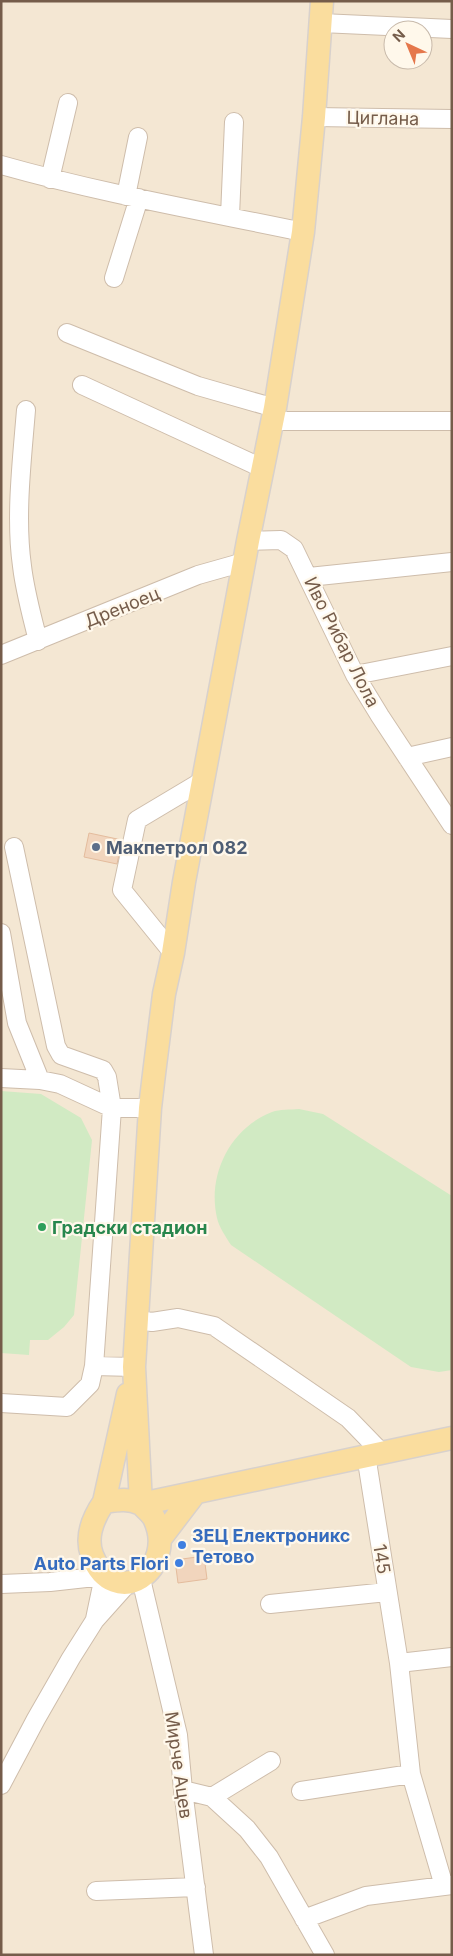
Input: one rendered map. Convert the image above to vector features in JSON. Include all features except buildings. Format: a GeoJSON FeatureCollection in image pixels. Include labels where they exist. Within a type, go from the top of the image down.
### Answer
{"type":"FeatureCollection","features":[{"type":"Feature","properties":{"kind":"main road"},"geometry":{"type":"LineString","coordinates":[[141,1504],[134,1367],[150,1108],[164,994],[273,414],[303,232],[322,12]]}},
{"type":"Feature","properties":{"kind":"main road"},"geometry":{"type":"LineString","coordinates":[[104,1502],[122,1499],[132,1500],[141,1504],[154,1517],[160,1540],[159,1552],[156,1562],[148,1574],[135,1580],[114,1581],[104,1576],[97,1567],[89,1547],[91,1525],[104,1502],[134,1367]]}},
{"type":"Feature","properties":{"kind":"main road"},"geometry":{"type":"LineString","coordinates":[[141,1504],[452,1438]]}},
{"type":"Feature","properties":{"kind":"main road"},"geometry":{"type":"LineString","coordinates":[[160,1540],[194,1493]]}},
{"type":"Feature","properties":{"kind":"street"},"geometry":{"type":"LineString","coordinates":[[322,12],[452,29]]}},
{"type":"Feature","properties":{"kind":"street"},"geometry":{"type":"LineString","coordinates":[[50,179],[68,103]]}},
{"type":"Feature","properties":{"kind":"street","name":"Циглана"},"geometry":{"type":"LineString","coordinates":[[314,117],[452,120]]}},
{"type":"Feature","properties":{"kind":"street"},"geometry":{"type":"LineString","coordinates":[[230,216],[234,122]]}},
{"type":"Feature","properties":{"kind":"street"},"geometry":{"type":"LineString","coordinates":[[114,278],[132,197],[138,137]]}},
{"type":"Feature","properties":{"kind":"street"},"geometry":{"type":"LineString","coordinates":[[1,165],[50,179],[303,232]]}},
{"type":"Feature","properties":{"kind":"street"},"geometry":{"type":"LineString","coordinates":[[67,333],[273,414],[452,421]]}},
{"type":"Feature","properties":{"kind":"street"},"geometry":{"type":"LineString","coordinates":[[82,385],[262,468]]}},
{"type":"Feature","properties":{"kind":"street"},"geometry":{"type":"LineString","coordinates":[[26,410],[21,474],[21,565],[28,604],[38,641]]}},
{"type":"Feature","properties":{"kind":"street","name":"Иво Рибар Лола"},"geometry":{"type":"LineString","coordinates":[[246,551],[281,540],[294,549],[355,675],[452,825]]}},
{"type":"Feature","properties":{"kind":"street","name":"Дреноец"},"geometry":{"type":"LineString","coordinates":[[1,655],[198,575],[246,551]]}},
{"type":"Feature","properties":{"kind":"street"},"geometry":{"type":"LineString","coordinates":[[309,577],[452,562]]}},
{"type":"Feature","properties":{"kind":"street"},"geometry":{"type":"LineString","coordinates":[[355,675],[452,656]]}},
{"type":"Feature","properties":{"kind":"street"},"geometry":{"type":"LineString","coordinates":[[407,757],[452,747]]}},
{"type":"Feature","properties":{"kind":"street"},"geometry":{"type":"LineString","coordinates":[[173,953],[122,890],[137,820],[204,780]]}},
{"type":"Feature","properties":{"kind":"street"},"geometry":{"type":"LineString","coordinates":[[1,1403],[67,1407],[90,1384],[94,1366],[112,1108],[107,1076],[103,1070],[61,1055],[56,1046],[14,847]]}},
{"type":"Feature","properties":{"kind":"street"},"geometry":{"type":"LineString","coordinates":[[1,932],[17,1023],[40,1080]]}},
{"type":"Feature","properties":{"kind":"street"},"geometry":{"type":"LineString","coordinates":[[1,1078],[40,1080],[60,1084],[112,1108],[150,1108]]}},
{"type":"Feature","properties":{"kind":"street"},"geometry":{"type":"LineString","coordinates":[[137,1320],[152,1322],[178,1318],[214,1326],[348,1418],[373,1454]]}},
{"type":"Feature","properties":{"kind":"street"},"geometry":{"type":"LineString","coordinates":[[94,1366],[134,1367]]}},
{"type":"Feature","properties":{"kind":"street","name":"145"},"geometry":{"type":"LineString","coordinates":[[373,1454],[387,1592],[399,1663],[411,1774],[448,1886]]}},
{"type":"Feature","properties":{"kind":"street"},"geometry":{"type":"LineString","coordinates":[[1,1584],[50,1582],[104,1576],[95,1620]]}},
{"type":"Feature","properties":{"kind":"street"},"geometry":{"type":"LineString","coordinates":[[2,1780],[95,1620],[135,1580]]}},
{"type":"Feature","properties":{"kind":"street","name":"Мирче Ацев"},"geometry":{"type":"LineString","coordinates":[[135,1580],[178,1735],[182,1790],[204,1955]]}},
{"type":"Feature","properties":{"kind":"street"},"geometry":{"type":"LineString","coordinates":[[270,1604],[387,1592]]}},
{"type":"Feature","properties":{"kind":"street"},"geometry":{"type":"LineString","coordinates":[[399,1663],[452,1657]]}},
{"type":"Feature","properties":{"kind":"street"},"geometry":{"type":"LineString","coordinates":[[212,1797],[271,1761]]}},
{"type":"Feature","properties":{"kind":"street"},"geometry":{"type":"LineString","coordinates":[[301,1791],[411,1774]]}},
{"type":"Feature","properties":{"kind":"street"},"geometry":{"type":"LineString","coordinates":[[182,1790],[212,1797],[247,1829],[270,1857],[325,1955]]}},
{"type":"Feature","properties":{"kind":"street"},"geometry":{"type":"LineString","coordinates":[[304,1919],[366,1896],[448,1886]]}},
{"type":"Feature","properties":{"kind":"street"},"geometry":{"type":"LineString","coordinates":[[96,1891],[196,1887]]}},
{"type":"Feature","properties":{"kind":"shaded area"},"geometry":{"type":"Polygon","coordinates":[[[1,1],[452,1],[452,1955],[1,1955],[1,1]]]}},
{"type":"Feature","properties":{"kind":"green space","name":"Градски стадион"},"geometry":{"type":"Polygon","coordinates":[[[1,1091],[41,1094],[81,1118],[92,1140],[74,1315],[64,1327],[48,1340],[30,1340],[29,1355],[1,1353],[1,1091]]]}},
{"type":"Feature","properties":{"kind":"green space"},"geometry":{"type":"Polygon","coordinates":[[[299,1109],[323,1114],[452,1196],[452,1370],[439,1372],[411,1367],[231,1245],[223,1232],[217,1218],[215,1186],[225,1155],[244,1129],[257,1119],[275,1111],[299,1109]]]}},
{"type":"Feature","properties":{"kind":"place","name":"Макпетрол 082"},"geometry":{"type":"Point","coordinates":[96,847]}},
{"type":"Feature","properties":{"kind":"place","name":"Градски стадион"},"geometry":{"type":"Point","coordinates":[42,1227]}},
{"type":"Feature","properties":{"kind":"place","name":"ЗЕЦ Електроникс Тетово"},"geometry":{"type":"Point","coordinates":[182,1545]}},
{"type":"Feature","properties":{"kind":"place","name":"Auto Parts Flori"},"geometry":{"type":"Point","coordinates":[179,1563]}}]}
